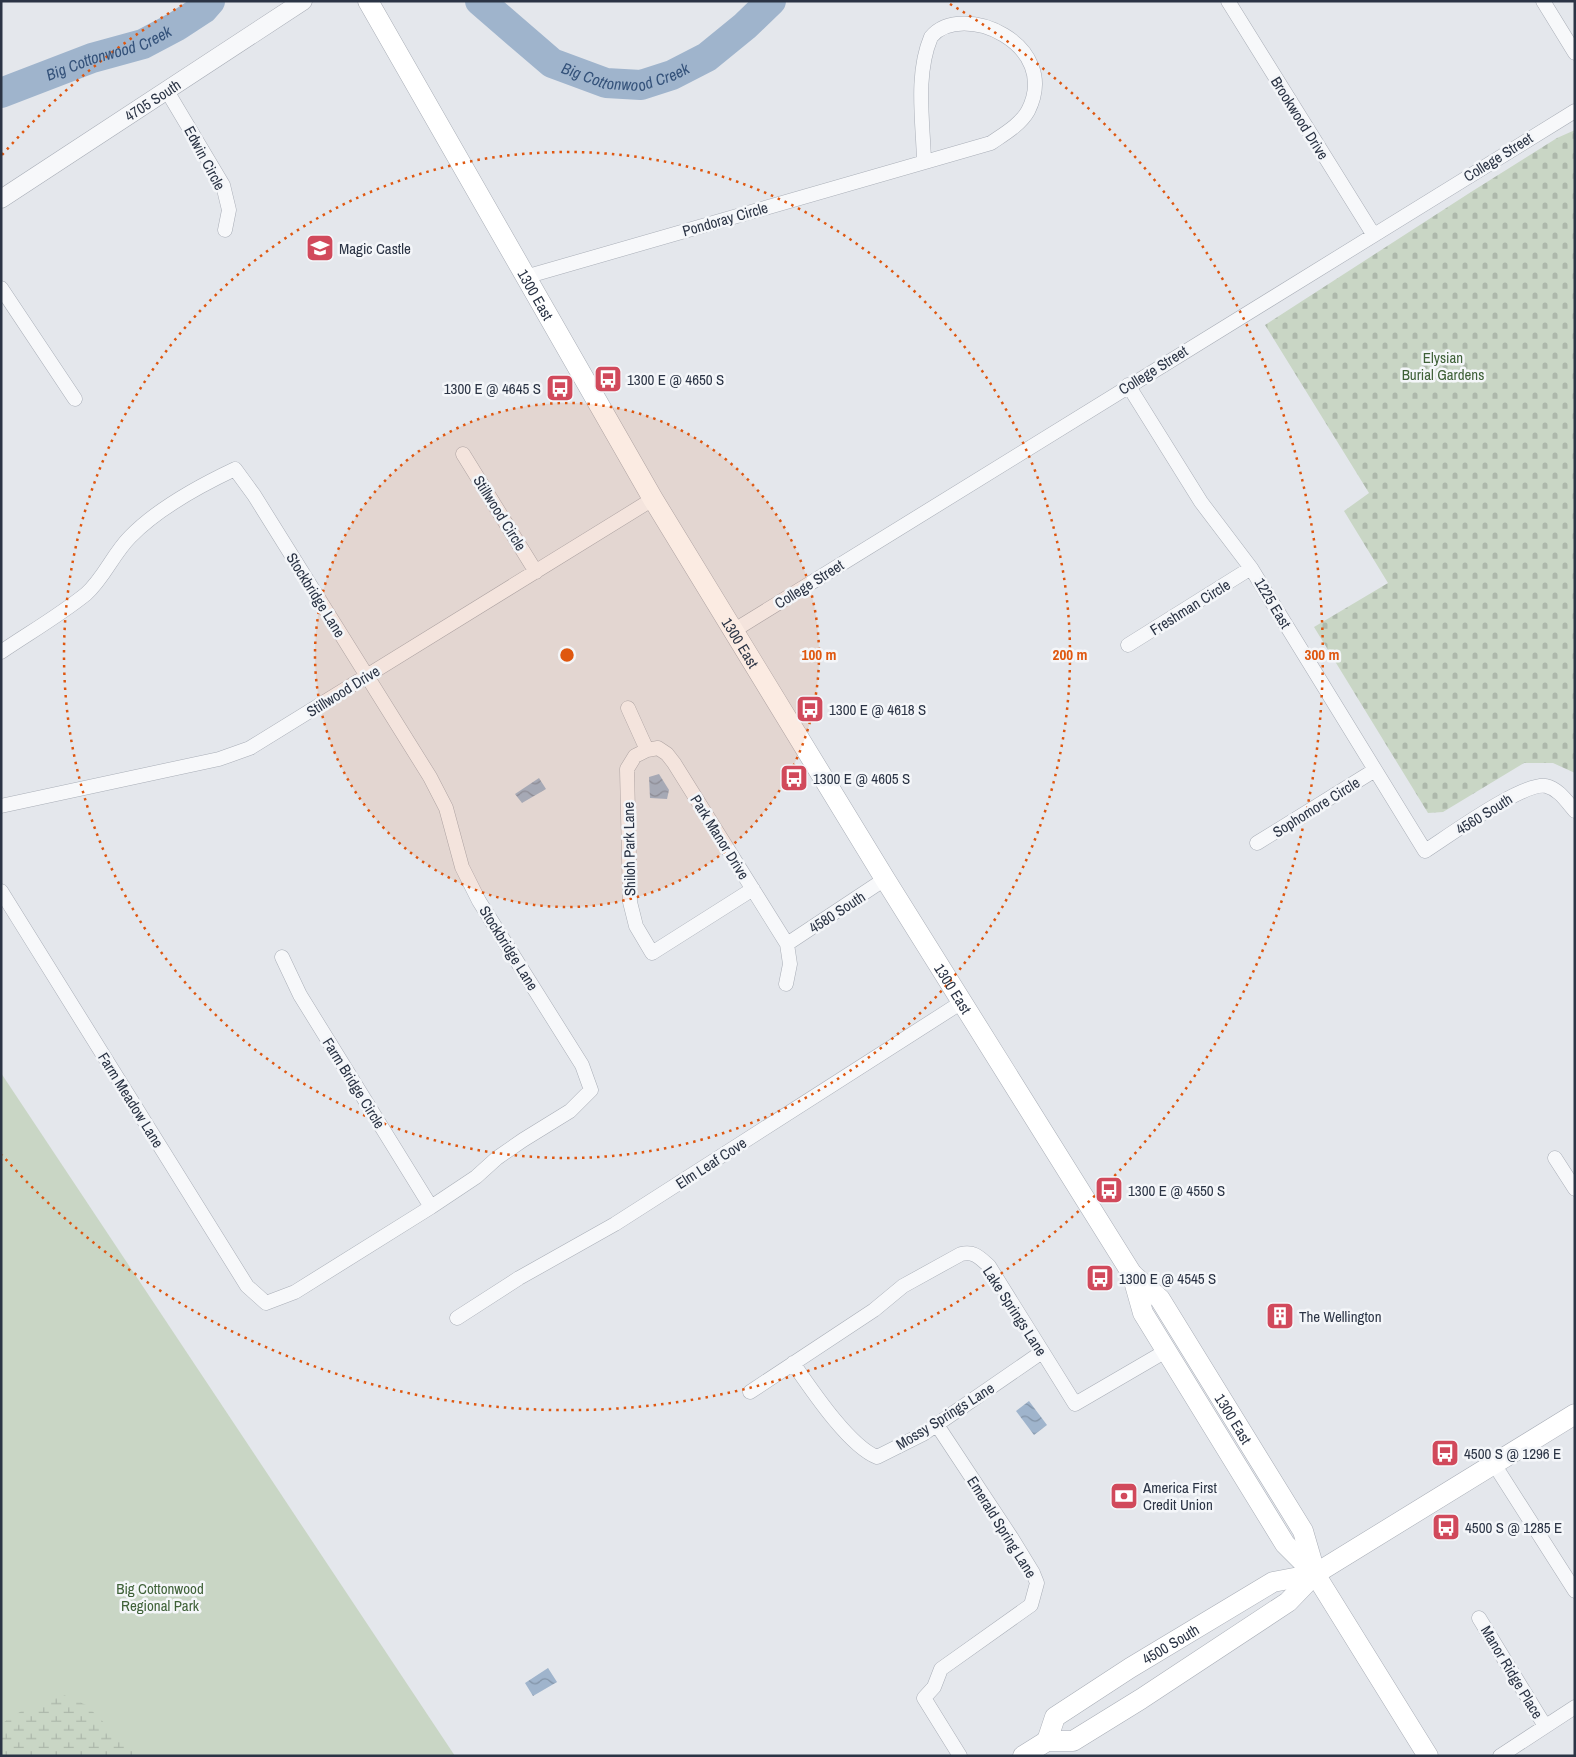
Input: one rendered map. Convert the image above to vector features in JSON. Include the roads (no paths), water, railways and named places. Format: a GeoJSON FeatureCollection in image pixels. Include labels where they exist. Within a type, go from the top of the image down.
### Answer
{"type":"FeatureCollection","features":[{"type":"Feature","properties":{"kind":"main road","name":"1300 East"},"geometry":{"type":"LineString","coordinates":[[368,1],[653,499],[885,879],[1132,1274],[1160,1299],[1303,1531],[1315,1574]]}},
{"type":"Feature","properties":{"kind":"main road","name":"1300 East"},"geometry":{"type":"LineString","coordinates":[[1132,1274],[1143,1313],[1166,1351],[1285,1544],[1315,1574],[1428,1756]]}},
{"type":"Feature","properties":{"kind":"main road","name":"4500 South"},"geometry":{"type":"LineString","coordinates":[[1315,1574],[1273,1582],[1130,1668],[1055,1717],[1046,1741],[1073,1741],[1141,1699],[1288,1602],[1315,1574],[1575,1414]]}},
{"type":"Feature","properties":{"kind":"main road"},"geometry":{"type":"LineString","coordinates":[[1023,1756],[1046,1741]]}},
{"type":"Feature","properties":{"kind":"street","name":"4705 South"},"geometry":{"type":"LineString","coordinates":[[1,199],[304,1]]}},
{"type":"Feature","properties":{"kind":"street","name":"Brookwood Drive"},"geometry":{"type":"LineString","coordinates":[[1228,1],[1373,234]]}},
{"type":"Feature","properties":{"kind":"street"},"geometry":{"type":"LineString","coordinates":[[1543,1],[1575,53]]}},
{"type":"Feature","properties":{"kind":"street"},"geometry":{"type":"LineString","coordinates":[[924,161],[921,78],[930,37],[937,24],[949,12]]}},
{"type":"Feature","properties":{"kind":"street","name":"Pondoray Circle"},"geometry":{"type":"LineString","coordinates":[[525,277],[991,143],[1015,127],[1028,111],[1036,80],[1034,64],[1028,48],[1016,30],[1002,19]]}},
{"type":"Feature","properties":{"kind":"street","name":"Edwin Circle"},"geometry":{"type":"LineString","coordinates":[[167,91],[223,184],[229,210],[225,230]]}},
{"type":"Feature","properties":{"kind":"street","name":"College Street"},"geometry":{"type":"LineString","coordinates":[[733,631],[1128,385],[1575,111]]}},
{"type":"Feature","properties":{"kind":"street"},"geometry":{"type":"LineString","coordinates":[[1,288],[75,399]]}},
{"type":"Feature","properties":{"kind":"street","name":"1225 East"},"geometry":{"type":"LineString","coordinates":[[1128,385],[1202,502],[1252,568],[1425,850]]}},
{"type":"Feature","properties":{"kind":"street","name":"Stillwood Circle"},"geometry":{"type":"LineString","coordinates":[[463,454],[536,572]]}},
{"type":"Feature","properties":{"kind":"street","name":"Stockbridge Lane"},"geometry":{"type":"LineString","coordinates":[[1,652],[85,594],[98,581],[130,537],[152,518],[207,482],[235,469],[254,494],[430,777],[446,808],[462,867],[479,901],[582,1065],[591,1090],[570,1111],[497,1158],[476,1177],[295,1292],[266,1303]]}},
{"type":"Feature","properties":{"kind":"street","name":"Stillwood Drive"},"geometry":{"type":"LineString","coordinates":[[1,806],[219,759],[242,750],[291,724],[653,499]]}},
{"type":"Feature","properties":{"kind":"street","name":"Freshman Circle"},"geometry":{"type":"LineString","coordinates":[[1128,645],[1252,568]]}},
{"type":"Feature","properties":{"kind":"street"},"geometry":{"type":"LineString","coordinates":[[628,708],[646,750]]}},
{"type":"Feature","properties":{"kind":"street","name":"Park Manor Drive"},"geometry":{"type":"LineString","coordinates":[[646,750],[658,748],[667,754],[674,763],[787,944],[790,964],[786,984]]}},
{"type":"Feature","properties":{"kind":"street","name":"Shiloh Park Lane"},"geometry":{"type":"LineString","coordinates":[[646,750],[635,756],[627,769],[630,902],[636,926],[652,953],[753,889]]}},
{"type":"Feature","properties":{"kind":"street","name":"Sophomore Circle"},"geometry":{"type":"LineString","coordinates":[[1257,843],[1375,770]]}},
{"type":"Feature","properties":{"kind":"street","name":"4560 South"},"geometry":{"type":"LineString","coordinates":[[1425,850],[1513,796],[1530,788],[1546,786],[1561,794],[1575,811]]}},
{"type":"Feature","properties":{"kind":"street","name":"4580 South"},"geometry":{"type":"LineString","coordinates":[[787,944],[885,879]]}},
{"type":"Feature","properties":{"kind":"street","name":"Farm Meadow Lane"},"geometry":{"type":"LineString","coordinates":[[1,892],[247,1286],[266,1303]]}},
{"type":"Feature","properties":{"kind":"street","name":"Farm Bridge Circle"},"geometry":{"type":"LineString","coordinates":[[282,957],[300,995],[431,1206]]}},
{"type":"Feature","properties":{"kind":"street","name":"Elm Leaf Cove"},"geometry":{"type":"LineString","coordinates":[[457,1318],[520,1278],[615,1224],[962,1002]]}},
{"type":"Feature","properties":{"kind":"street"},"geometry":{"type":"LineString","coordinates":[[1555,1158],[1575,1189]]}},
{"type":"Feature","properties":{"kind":"street","name":"Lake Springs Lane"},"geometry":{"type":"LineString","coordinates":[[750,1392],[874,1310],[903,1286],[960,1254],[968,1252],[976,1254],[989,1266],[1076,1404],[1166,1351]]}},
{"type":"Feature","properties":{"kind":"street","name":"Mossy Springs Lane"},"geometry":{"type":"LineString","coordinates":[[793,1363],[852,1438],[868,1453],[878,1457],[937,1424],[1042,1352]]}},
{"type":"Feature","properties":{"kind":"street","name":"Emerald Spring Lane"},"geometry":{"type":"LineString","coordinates":[[937,1424],[1011,1537],[1037,1583],[1030,1605],[942,1669],[934,1687],[924,1698],[960,1756]]}},
{"type":"Feature","properties":{"kind":"street"},"geometry":{"type":"LineString","coordinates":[[1494,1464],[1575,1591]]}},
{"type":"Feature","properties":{"kind":"street","name":"Manor Ridge Place"},"geometry":{"type":"LineString","coordinates":[[1479,1618],[1545,1726]]}},
{"type":"Feature","properties":{"kind":"street"},"geometry":{"type":"LineString","coordinates":[[1500,1756],[1575,1707]]}},
{"type":"Feature","properties":{"kind":"water"},"geometry":{"type":"Polygon","coordinates":[[[659,774],[669,790],[667,799],[650,798],[649,777],[659,774]]]}},
{"type":"Feature","properties":{"kind":"water"},"geometry":{"type":"Polygon","coordinates":[[[539,778],[546,789],[522,803],[515,794],[539,778]]]}},
{"type":"Feature","properties":{"kind":"water"},"geometry":{"type":"Polygon","coordinates":[[[1029,1401],[1047,1425],[1034,1435],[1016,1411],[1029,1401]]]}},
{"type":"Feature","properties":{"kind":"water"},"geometry":{"type":"Polygon","coordinates":[[[548,1668],[557,1682],[533,1696],[525,1683],[548,1668]]]}},
{"type":"Feature","properties":{"kind":"waterway","name":"Big Cottonwood Creek"},"geometry":{"type":"LineString","coordinates":[[1,93],[92,58],[143,44],[177,26],[203,9],[210,1]]}},
{"type":"Feature","properties":{"kind":"waterway","name":"Big Cottonwood Creek"},"geometry":{"type":"LineString","coordinates":[[480,1],[552,63],[606,83],[641,85],[672,75],[707,57],[745,26],[771,1]]}},
{"type":"Feature","properties":{"kind":"place","name":"Magic Castle"},"geometry":{"type":"Point","coordinates":[320,248]}},
{"type":"Feature","properties":{"kind":"place","name":"1300 E @ 4650 S"},"geometry":{"type":"Point","coordinates":[608,379]}},
{"type":"Feature","properties":{"kind":"place","name":"1300 E @ 4645 S"},"geometry":{"type":"Point","coordinates":[560,388]}},
{"type":"Feature","properties":{"kind":"place","name":"1300 E @ 4618 S"},"geometry":{"type":"Point","coordinates":[810,709]}},
{"type":"Feature","properties":{"kind":"place","name":"1300 E @ 4605 S"},"geometry":{"type":"Point","coordinates":[794,778]}},
{"type":"Feature","properties":{"kind":"place","name":"1300 E @ 4550 S"},"geometry":{"type":"Point","coordinates":[1109,1190]}},
{"type":"Feature","properties":{"kind":"place","name":"1300 E @ 4545 S"},"geometry":{"type":"Point","coordinates":[1100,1278]}},
{"type":"Feature","properties":{"kind":"place","name":"The Wellington"},"geometry":{"type":"Point","coordinates":[1280,1316]}},
{"type":"Feature","properties":{"kind":"place","name":"4500 S @ 1296 E"},"geometry":{"type":"Point","coordinates":[1445,1453]}},
{"type":"Feature","properties":{"kind":"place","name":"America First Credit Union"},"geometry":{"type":"Point","coordinates":[1124,1496]}},
{"type":"Feature","properties":{"kind":"place","name":"4500 S @ 1285 E"},"geometry":{"type":"Point","coordinates":[1446,1527]}},
{"type":"Feature","properties":{"kind":"park label","name":"Elysian Burial Gardens"},"geometry":{"type":"Point","coordinates":[1443,366]}},
{"type":"Feature","properties":{"kind":"park label","name":"Big Cottonwood Regional Park"},"geometry":{"type":"Point","coordinates":[160,1596]}}]}
